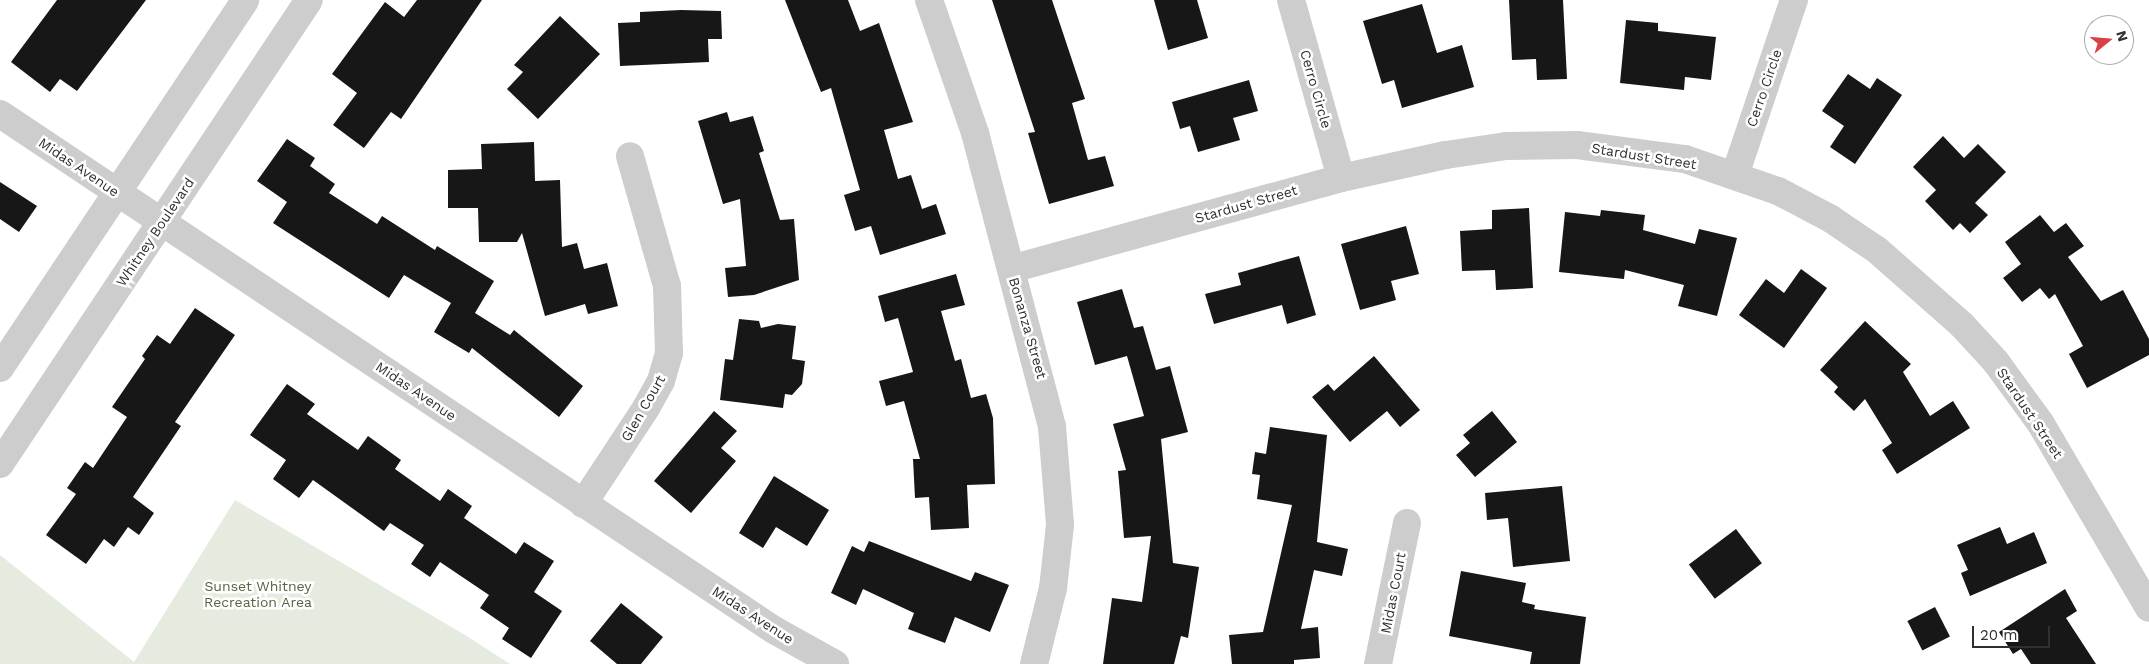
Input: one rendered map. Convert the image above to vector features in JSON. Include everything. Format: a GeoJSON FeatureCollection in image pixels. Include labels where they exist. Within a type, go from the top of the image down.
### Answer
{"type":"FeatureCollection","features":[{"type":"Feature","properties":{"kind":"street"},"geometry":{"type":"LineString","coordinates":[[0,368],[245,0]]}},
{"type":"Feature","properties":{"kind":"street","name":"Whitney Boulevard"},"geometry":{"type":"LineString","coordinates":[[0,464],[309,0]]}},
{"type":"Feature","properties":{"kind":"street","name":"Bonanza Street"},"geometry":{"type":"LineString","coordinates":[[929,0],[975,133],[1044,383],[1058,470],[1060,525],[1053,588],[1034,664]]}},
{"type":"Feature","properties":{"kind":"street","name":"Cerro Circle"},"geometry":{"type":"LineString","coordinates":[[1291,0],[1341,178]]}},
{"type":"Feature","properties":{"kind":"street","name":"Cerro Circle"},"geometry":{"type":"LineString","coordinates":[[1735,175],[1794,0]]}},
{"type":"Feature","properties":{"kind":"street","name":"Midas Avenue"},"geometry":{"type":"LineString","coordinates":[[0,114],[774,630],[835,664]]}},
{"type":"Feature","properties":{"kind":"street","name":"Stardust Street"},"geometry":{"type":"LineString","coordinates":[[1011,269],[1341,178],[1506,146],[1577,145],[1685,160],[1735,175],[1778,191],[1831,219],[1877,250],[1962,324],[2025,400],[2149,608]]}},
{"type":"Feature","properties":{"kind":"street","name":"Glen Court"},"geometry":{"type":"LineString","coordinates":[[583,504],[661,382],[669,353],[667,286],[630,156]]}},
{"type":"Feature","properties":{"kind":"street","name":"Midas Court"},"geometry":{"type":"LineString","coordinates":[[1378,664],[1407,523]]}},
{"type":"Feature","properties":{"kind":"green space","name":"Sunset Whitney Recreation Area"},"geometry":{"type":"Polygon","coordinates":[[[235,500],[465,635],[510,664],[0,664],[0,555],[134,662],[235,500]]]}},
{"type":"Feature","properties":{"kind":"building"},"geometry":{"type":"Polygon","coordinates":[[[57,0],[146,0],[77,91],[60,79],[50,92],[11,62],[57,0]]]}},
{"type":"Feature","properties":{"kind":"building"},"geometry":{"type":"Polygon","coordinates":[[[417,0],[482,0],[401,119],[391,112],[364,148],[333,125],[357,93],[332,74],[385,2],[404,17],[417,0]]]}},
{"type":"Feature","properties":{"kind":"building"},"geometry":{"type":"Polygon","coordinates":[[[785,0],[848,0],[860,31],[879,23],[913,122],[884,130],[898,179],[911,175],[922,209],[936,204],[946,234],[880,255],[871,226],[855,231],[844,195],[860,190],[831,88],[821,92],[785,0]]]}},
{"type":"Feature","properties":{"kind":"building"},"geometry":{"type":"Polygon","coordinates":[[[992,0],[1052,0],[1085,99],[1072,103],[1088,160],[1105,156],[1114,186],[1049,204],[1028,133],[1035,132],[992,0]]]}},
{"type":"Feature","properties":{"kind":"building"},"geometry":{"type":"Polygon","coordinates":[[[1154,0],[1197,0],[1208,38],[1168,50],[1154,0]]]}},
{"type":"Feature","properties":{"kind":"building"},"geometry":{"type":"Polygon","coordinates":[[[1509,0],[1563,0],[1567,79],[1537,80],[1536,59],[1512,60],[1509,0]]]}},
{"type":"Feature","properties":{"kind":"building"},"geometry":{"type":"Polygon","coordinates":[[[1422,4],[1437,53],[1462,45],[1474,87],[1402,108],[1394,80],[1382,84],[1363,21],[1422,4]]]}},
{"type":"Feature","properties":{"kind":"building"},"geometry":{"type":"Polygon","coordinates":[[[721,11],[722,39],[708,39],[709,62],[620,66],[618,23],[640,22],[640,12],[721,11]]]}},
{"type":"Feature","properties":{"kind":"building"},"geometry":{"type":"Polygon","coordinates":[[[560,16],[600,54],[538,119],[507,89],[523,72],[514,65],[560,16]]]}},
{"type":"Feature","properties":{"kind":"building"},"geometry":{"type":"Polygon","coordinates":[[[1626,20],[1658,23],[1658,31],[1716,37],[1711,80],[1685,77],[1684,90],[1620,83],[1626,20]]]}},
{"type":"Feature","properties":{"kind":"building"},"geometry":{"type":"Polygon","coordinates":[[[1848,74],[1870,89],[1877,78],[1902,95],[1855,164],[1830,147],[1844,126],[1822,111],[1848,74]]]}},
{"type":"Feature","properties":{"kind":"building"},"geometry":{"type":"Polygon","coordinates":[[[1249,80],[1258,111],[1233,118],[1240,140],[1198,152],[1190,126],[1180,129],[1172,102],[1249,80]]]}},
{"type":"Feature","properties":{"kind":"building"},"geometry":{"type":"Polygon","coordinates":[[[727,112],[730,122],[753,116],[764,151],[759,153],[780,220],[794,219],[799,280],[754,295],[728,297],[725,268],[746,266],[740,199],[723,204],[698,121],[727,112]]]}},
{"type":"Feature","properties":{"kind":"building"},"geometry":{"type":"Polygon","coordinates":[[[1943,136],[1964,158],[1978,144],[2006,172],[1975,203],[1988,215],[1970,233],[1960,223],[1953,230],[1925,201],[1936,190],[1913,167],[1943,136]]]}},
{"type":"Feature","properties":{"kind":"building"},"geometry":{"type":"Polygon","coordinates":[[[287,139],[315,158],[310,166],[335,184],[329,193],[377,224],[382,216],[435,250],[437,246],[494,281],[475,313],[510,335],[514,330],[583,386],[559,417],[472,348],[469,353],[434,332],[451,303],[404,275],[389,298],[273,223],[287,202],[257,181],[287,139]]]}},
{"type":"Feature","properties":{"kind":"building"},"geometry":{"type":"Polygon","coordinates":[[[534,142],[535,181],[560,180],[562,247],[577,243],[584,269],[607,263],[618,306],[588,314],[585,304],[545,316],[522,233],[517,242],[479,242],[478,208],[448,208],[448,170],[482,169],[481,144],[534,142]]]}},
{"type":"Feature","properties":{"kind":"building"},"geometry":{"type":"Polygon","coordinates":[[[0,182],[37,206],[19,232],[0,219],[0,182]]]}},
{"type":"Feature","properties":{"kind":"building"},"geometry":{"type":"Polygon","coordinates":[[[1529,208],[1533,288],[1496,290],[1495,270],[1462,271],[1460,231],[1492,229],[1492,210],[1529,208]]]}},
{"type":"Feature","properties":{"kind":"building"},"geometry":{"type":"Polygon","coordinates":[[[1601,210],[1645,215],[1643,230],[1695,244],[1699,229],[1737,238],[1717,316],[1678,306],[1684,285],[1625,270],[1624,279],[1559,272],[1565,212],[1600,216],[1601,210]]]}},
{"type":"Feature","properties":{"kind":"building"},"geometry":{"type":"Polygon","coordinates":[[[2040,215],[2054,232],[2066,223],[2084,246],[2068,257],[2101,301],[2123,290],[2149,339],[2149,355],[2087,388],[2069,354],[2083,346],[2055,294],[2049,299],[2040,288],[2022,302],[2003,278],[2021,264],[2005,242],[2040,215]]]}},
{"type":"Feature","properties":{"kind":"building"},"geometry":{"type":"Polygon","coordinates":[[[1406,226],[1419,274],[1391,281],[1396,300],[1360,310],[1341,244],[1406,226]]]}},
{"type":"Feature","properties":{"kind":"building"},"geometry":{"type":"Polygon","coordinates":[[[1299,256],[1316,315],[1287,324],[1282,305],[1214,324],[1205,294],[1241,285],[1238,273],[1299,256]]]}},
{"type":"Feature","properties":{"kind":"building"},"geometry":{"type":"Polygon","coordinates":[[[1801,269],[1827,288],[1784,348],[1739,315],[1766,279],[1784,293],[1801,269]]]}},
{"type":"Feature","properties":{"kind":"building"},"geometry":{"type":"Polygon","coordinates":[[[956,274],[965,305],[941,311],[955,361],[961,359],[971,398],[986,394],[993,418],[995,484],[967,485],[969,528],[931,530],[929,497],[915,498],[913,459],[920,459],[904,401],[886,406],[879,381],[913,372],[898,318],[885,322],[878,296],[956,274]]]}},
{"type":"Feature","properties":{"kind":"building"},"geometry":{"type":"Polygon","coordinates":[[[1122,289],[1134,328],[1143,326],[1156,370],[1170,366],[1188,432],[1161,439],[1173,563],[1199,567],[1188,638],[1181,636],[1174,664],[1103,664],[1112,598],[1142,602],[1151,536],[1124,538],[1118,471],[1126,470],[1113,424],[1144,416],[1127,356],[1095,365],[1077,302],[1122,289]]]}},
{"type":"Feature","properties":{"kind":"building"},"geometry":{"type":"Polygon","coordinates":[[[195,308],[235,335],[175,422],[181,426],[133,497],[154,513],[139,535],[128,527],[114,547],[104,539],[86,564],[46,535],[76,494],[67,488],[85,462],[93,468],[127,417],[112,407],[145,359],[142,356],[157,335],[170,344],[195,308]]]}},
{"type":"Feature","properties":{"kind":"building"},"geometry":{"type":"Polygon","coordinates":[[[739,319],[759,321],[761,328],[778,324],[796,326],[792,359],[805,361],[802,384],[792,395],[785,394],[783,408],[720,400],[725,359],[733,360],[739,319]]]}},
{"type":"Feature","properties":{"kind":"building"},"geometry":{"type":"Polygon","coordinates":[[[1865,321],[1911,364],[1903,372],[1930,416],[1953,401],[1970,428],[1897,474],[1882,450],[1892,443],[1865,399],[1854,411],[1834,392],[1838,387],[1820,370],[1865,321]]]}},
{"type":"Feature","properties":{"kind":"building"},"geometry":{"type":"Polygon","coordinates":[[[1374,356],[1420,410],[1400,427],[1387,411],[1350,442],[1312,397],[1328,384],[1334,391],[1374,356]]]}},
{"type":"Feature","properties":{"kind":"building"},"geometry":{"type":"Polygon","coordinates":[[[287,384],[315,404],[307,414],[358,450],[368,436],[401,460],[395,469],[440,501],[448,489],[472,506],[464,518],[516,554],[524,542],[554,561],[534,592],[562,611],[531,658],[502,639],[509,628],[480,608],[489,595],[440,562],[430,577],[411,564],[424,545],[390,523],[384,531],[313,480],[299,498],[273,479],[286,460],[250,435],[287,384]]]}},
{"type":"Feature","properties":{"kind":"building"},"geometry":{"type":"Polygon","coordinates":[[[714,411],[737,431],[721,448],[736,461],[691,513],[654,481],[714,411]]]}},
{"type":"Feature","properties":{"kind":"building"},"geometry":{"type":"Polygon","coordinates":[[[1492,411],[1517,442],[1475,477],[1456,455],[1470,443],[1463,435],[1492,411]]]}},
{"type":"Feature","properties":{"kind":"building"},"geometry":{"type":"Polygon","coordinates":[[[1270,427],[1327,435],[1317,542],[1348,549],[1342,576],[1314,570],[1301,629],[1318,627],[1320,658],[1294,660],[1294,664],[1232,664],[1229,635],[1263,632],[1292,505],[1257,499],[1260,475],[1252,474],[1255,452],[1266,454],[1270,427]]]}},
{"type":"Feature","properties":{"kind":"building"},"geometry":{"type":"Polygon","coordinates":[[[774,476],[829,510],[807,546],[776,527],[763,548],[739,533],[774,476]]]}},
{"type":"Feature","properties":{"kind":"building"},"geometry":{"type":"Polygon","coordinates":[[[1562,486],[1570,561],[1513,567],[1508,518],[1487,520],[1485,493],[1562,486]]]}},
{"type":"Feature","properties":{"kind":"building"},"geometry":{"type":"Polygon","coordinates":[[[2000,527],[2007,544],[2034,532],[2047,563],[1970,596],[1961,573],[1968,570],[1957,545],[2000,527]]]}},
{"type":"Feature","properties":{"kind":"building"},"geometry":{"type":"Polygon","coordinates":[[[1736,529],[1762,563],[1715,599],[1689,565],[1736,529]]]}},
{"type":"Feature","properties":{"kind":"building"},"geometry":{"type":"Polygon","coordinates":[[[869,541],[971,581],[975,572],[1009,585],[990,632],[955,617],[945,643],[908,629],[914,613],[863,589],[856,605],[831,593],[852,546],[864,552],[869,541]]]}},
{"type":"Feature","properties":{"kind":"building"},"geometry":{"type":"Polygon","coordinates":[[[1461,571],[1526,583],[1522,602],[1535,605],[1534,609],[1586,617],[1580,664],[1530,664],[1532,652],[1449,636],[1461,571]]]}},
{"type":"Feature","properties":{"kind":"building"},"geometry":{"type":"Polygon","coordinates":[[[2065,589],[2077,611],[2066,618],[2096,664],[2031,664],[2021,649],[2013,654],[1999,632],[2065,589]]]}},
{"type":"Feature","properties":{"kind":"building"},"geometry":{"type":"Polygon","coordinates":[[[621,603],[663,637],[641,664],[617,664],[590,641],[621,603]]]}},
{"type":"Feature","properties":{"kind":"building"},"geometry":{"type":"Polygon","coordinates":[[[1935,607],[1950,636],[1922,650],[1907,621],[1935,607]]]}}]}
